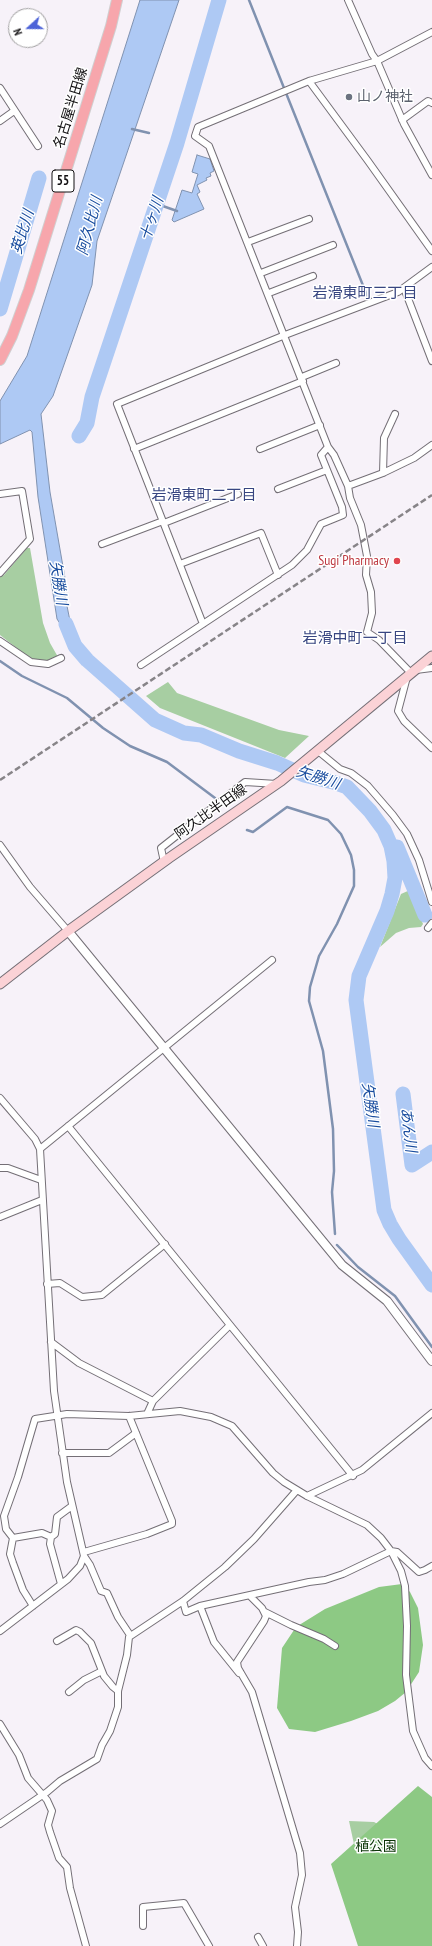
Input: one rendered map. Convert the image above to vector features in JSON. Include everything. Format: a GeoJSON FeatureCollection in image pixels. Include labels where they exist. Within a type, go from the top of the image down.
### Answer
{"type":"FeatureCollection","features":[{"type":"Feature","properties":{"kind":"main road","name":"名古屋半田線"},"geometry":{"type":"LineString","coordinates":[[0,360],[12,336],[29,290],[111,26],[117,0]]}},
{"type":"Feature","properties":{"kind":"main road","name":"阿久比半田線"},"geometry":{"type":"LineString","coordinates":[[0,984],[68,931],[279,782],[432,656]]}},
{"type":"Feature","properties":{"kind":"street"},"geometry":{"type":"LineString","coordinates":[[348,0],[372,54],[377,61],[402,120],[432,175]]}},
{"type":"Feature","properties":{"kind":"street"},"geometry":{"type":"LineString","coordinates":[[411,673],[379,640],[367,632],[372,613],[371,592],[366,575],[367,556],[361,525],[350,498],[348,486],[334,455],[328,447],[269,293],[209,146],[195,136],[198,126],[309,81],[377,61],[432,32]]}},
{"type":"Feature","properties":{"kind":"street"},"geometry":{"type":"LineString","coordinates":[[309,81],[432,250]]}},
{"type":"Feature","properties":{"kind":"street"},"geometry":{"type":"LineString","coordinates":[[0,88],[38,146]]}},
{"type":"Feature","properties":{"kind":"street"},"geometry":{"type":"LineString","coordinates":[[402,120],[428,101],[432,103]]}},
{"type":"Feature","properties":{"kind":"street"},"geometry":{"type":"LineString","coordinates":[[0,121],[14,111]]}},
{"type":"Feature","properties":{"kind":"street"},"geometry":{"type":"LineString","coordinates":[[248,242],[309,219]]}},
{"type":"Feature","properties":{"kind":"street"},"geometry":{"type":"LineString","coordinates":[[261,273],[333,245]]}},
{"type":"Feature","properties":{"kind":"street"},"geometry":{"type":"LineString","coordinates":[[203,624],[117,404],[404,288],[432,267]]}},
{"type":"Feature","properties":{"kind":"street"},"geometry":{"type":"LineString","coordinates":[[269,293],[314,276]]}},
{"type":"Feature","properties":{"kind":"street"},"geometry":{"type":"LineString","coordinates":[[404,288],[432,361]]}},
{"type":"Feature","properties":{"kind":"street"},"geometry":{"type":"LineString","coordinates":[[134,449],[302,379],[336,363]]}},
{"type":"Feature","properties":{"kind":"street"},"geometry":{"type":"LineString","coordinates":[[383,473],[384,438],[395,414]]}},
{"type":"Feature","properties":{"kind":"street"},"geometry":{"type":"LineString","coordinates":[[260,449],[320,425]]}},
{"type":"Feature","properties":{"kind":"street"},"geometry":{"type":"LineString","coordinates":[[348,486],[383,473],[414,458],[432,445]]}},
{"type":"Feature","properties":{"kind":"street"},"geometry":{"type":"LineString","coordinates":[[141,665],[292,565],[307,550],[321,524],[343,514],[321,455],[328,447]]}},
{"type":"Feature","properties":{"kind":"street"},"geometry":{"type":"LineString","coordinates":[[278,489],[327,470]]}},
{"type":"Feature","properties":{"kind":"street"},"geometry":{"type":"LineString","coordinates":[[0,494],[22,491],[30,538],[0,573]]}},
{"type":"Feature","properties":{"kind":"street"},"geometry":{"type":"LineString","coordinates":[[102,544],[238,494]]}},
{"type":"Feature","properties":{"kind":"street"},"geometry":{"type":"LineString","coordinates":[[180,564],[261,533],[278,575]]}},
{"type":"Feature","properties":{"kind":"street"},"geometry":{"type":"LineString","coordinates":[[0,641],[31,662],[48,664],[61,658]]}},
{"type":"Feature","properties":{"kind":"street"},"geometry":{"type":"LineString","coordinates":[[411,673],[432,668]]}},
{"type":"Feature","properties":{"kind":"street"},"geometry":{"type":"LineString","coordinates":[[411,673],[398,711],[404,721],[432,748]]}},
{"type":"Feature","properties":{"kind":"street"},"geometry":{"type":"LineString","coordinates":[[318,751],[332,763],[351,773],[368,786],[393,815],[406,834],[419,860],[432,902]]}},
{"type":"Feature","properties":{"kind":"street"},"geometry":{"type":"LineString","coordinates":[[164,862],[162,848],[245,782],[279,782]]}},
{"type":"Feature","properties":{"kind":"street"},"geometry":{"type":"LineString","coordinates":[[0,845],[30,887],[68,931],[342,1265],[387,1301],[432,1361]]}},
{"type":"Feature","properties":{"kind":"street"},"geometry":{"type":"LineString","coordinates":[[430,930],[432,923]]}},
{"type":"Feature","properties":{"kind":"street"},"geometry":{"type":"LineString","coordinates":[[40,1149],[272,960]]}},
{"type":"Feature","properties":{"kind":"street"},"geometry":{"type":"LineString","coordinates":[[0,1098],[35,1139],[40,1149],[51,1342],[62,1452],[72,1506],[84,1554],[101,1591],[107,1593],[118,1618],[130,1634]]}},
{"type":"Feature","properties":{"kind":"street"},"geometry":{"type":"LineString","coordinates":[[68,1126],[353,1476]]}},
{"type":"Feature","properties":{"kind":"street"},"geometry":{"type":"LineString","coordinates":[[0,1168],[8,1168],[41,1180]]}},
{"type":"Feature","properties":{"kind":"street"},"geometry":{"type":"LineString","coordinates":[[0,1217],[42,1200]]}},
{"type":"Feature","properties":{"kind":"street"},"geometry":{"type":"LineString","coordinates":[[47,1284],[60,1283],[82,1297],[102,1295],[165,1244]]}},
{"type":"Feature","properties":{"kind":"street"},"geometry":{"type":"LineString","coordinates":[[147,1414],[153,1401],[230,1325]]}},
{"type":"Feature","properties":{"kind":"street"},"geometry":{"type":"LineString","coordinates":[[51,1342],[79,1363],[153,1401]]}},
{"type":"Feature","properties":{"kind":"street"},"geometry":{"type":"LineString","coordinates":[[13,1538],[9,1535],[4,1524],[3,1510],[18,1477],[35,1419],[58,1416],[129,1416],[180,1411],[211,1417],[232,1426],[273,1473],[307,1496],[367,1525],[381,1538],[391,1551],[401,1571],[405,1586],[407,1626],[406,1675],[413,1731],[425,1758],[432,1766]]}},
{"type":"Feature","properties":{"kind":"street"},"geometry":{"type":"LineString","coordinates":[[307,1496],[353,1476],[432,1413]]}},
{"type":"Feature","properties":{"kind":"street"},"geometry":{"type":"LineString","coordinates":[[0,1631],[75,1573],[84,1554],[172,1524],[129,1416]]}},
{"type":"Feature","properties":{"kind":"street"},"geometry":{"type":"LineString","coordinates":[[62,1452],[109,1453],[136,1434]]}},
{"type":"Feature","properties":{"kind":"street"},"geometry":{"type":"LineString","coordinates":[[0,1824],[43,1795],[60,1781],[97,1759],[114,1721],[118,1707],[118,1691],[127,1655],[128,1637],[130,1634],[183,1601],[225,1567],[254,1539],[297,1490]]}},
{"type":"Feature","properties":{"kind":"street"},"geometry":{"type":"LineString","coordinates":[[61,1584],[50,1544],[51,1537],[56,1534],[57,1517],[72,1506]]}},
{"type":"Feature","properties":{"kind":"street"},"geometry":{"type":"LineString","coordinates":[[13,1538],[42,1533],[51,1537]]}},
{"type":"Feature","properties":{"kind":"street"},"geometry":{"type":"LineString","coordinates":[[13,1538],[11,1546],[12,1559],[23,1590],[33,1606]]}},
{"type":"Feature","properties":{"kind":"street"},"geometry":{"type":"LineString","coordinates":[[183,1601],[186,1612],[200,1606],[331,1578],[343,1574],[391,1551],[397,1552],[419,1572],[432,1566]]}},
{"type":"Feature","properties":{"kind":"street"},"geometry":{"type":"LineString","coordinates":[[250,1596],[265,1612],[324,1639],[335,1646]]}},
{"type":"Feature","properties":{"kind":"street"},"geometry":{"type":"LineString","coordinates":[[200,1606],[214,1642],[236,1671],[240,1674],[252,1692],[300,1853],[302,1875],[295,1907],[298,1932],[297,1946]]}},
{"type":"Feature","properties":{"kind":"street"},"geometry":{"type":"LineString","coordinates":[[240,1674],[237,1662],[264,1621],[265,1612]]}},
{"type":"Feature","properties":{"kind":"street"},"geometry":{"type":"LineString","coordinates":[[57,1641],[76,1630],[80,1632],[91,1643],[102,1671],[113,1687],[118,1691]]}},
{"type":"Feature","properties":{"kind":"street"},"geometry":{"type":"LineString","coordinates":[[70,1692],[84,1680],[102,1671]]}},
{"type":"Feature","properties":{"kind":"street"},"geometry":{"type":"LineString","coordinates":[[0,1724],[18,1755],[28,1778],[43,1795],[52,1811],[48,1825],[51,1838],[59,1858],[67,1867],[70,1888],[86,1946]]}},
{"type":"Feature","properties":{"kind":"street"},"geometry":{"type":"LineString","coordinates":[[143,1926],[143,1907],[184,1903],[209,1946]]}},
{"type":"Feature","properties":{"kind":"street"},"geometry":{"type":"LineString","coordinates":[[258,1937],[263,1946]]}},
{"type":"Feature","properties":{"kind":"green space"},"geometry":{"type":"Polygon","coordinates":[[[27,548],[30,548],[43,623],[50,643],[58,657],[48,662],[32,660],[0,635],[0,577],[4,575],[27,548]]]}},
{"type":"Feature","properties":{"kind":"green space"},"geometry":{"type":"Polygon","coordinates":[[[168,682],[177,693],[279,730],[309,736],[285,758],[160,708],[146,696],[168,682]]]}},
{"type":"Feature","properties":{"kind":"green space"},"geometry":{"type":"Polygon","coordinates":[[[410,890],[423,924],[421,927],[409,928],[396,933],[380,947],[401,894],[410,890]]]}},
{"type":"Feature","properties":{"kind":"green space"},"geometry":{"type":"Polygon","coordinates":[[[402,1584],[410,1592],[418,1608],[423,1645],[419,1672],[406,1692],[395,1701],[378,1711],[351,1721],[315,1732],[289,1729],[277,1708],[282,1648],[296,1627],[325,1609],[379,1587],[402,1584]]]}},
{"type":"Feature","properties":{"kind":"green space","name":"植公園"},"geometry":{"type":"Polygon","coordinates":[[[418,1786],[432,1797],[432,1946],[358,1946],[331,1864],[418,1786]]]}},
{"type":"Feature","properties":{"kind":"green space","name":"植公園"},"geometry":{"type":"Polygon","coordinates":[[[349,1821],[374,1822],[393,1832],[360,1872],[349,1821]]]}},
{"type":"Feature","properties":{"kind":"water","name":"阿久比川"},"geometry":{"type":"Polygon","coordinates":[[[140,0],[179,0],[97,241],[92,285],[53,396],[41,414],[50,492],[65,578],[62,581],[75,646],[57,619],[38,497],[32,432],[30,430],[0,444],[0,401],[27,356],[140,0]]]}},
{"type":"Feature","properties":{"kind":"water"},"geometry":{"type":"Polygon","coordinates":[[[197,155],[210,159],[214,171],[210,173],[211,176],[206,178],[207,180],[197,185],[200,192],[197,194],[204,209],[174,222],[172,220],[182,190],[192,193],[198,174],[192,172],[197,155]]]}},
{"type":"Feature","properties":{"kind":"waterway","name":"十ヶ川"},"geometry":{"type":"LineString","coordinates":[[79,436],[87,423],[92,397],[177,143],[219,0]]}},
{"type":"Feature","properties":{"kind":"waterway"},"geometry":{"type":"LineString","coordinates":[[249,0],[284,88]]}},
{"type":"Feature","properties":{"kind":"waterway"},"geometry":{"type":"LineString","coordinates":[[286,93],[368,298]]}},
{"type":"Feature","properties":{"kind":"waterway"},"geometry":{"type":"LineString","coordinates":[[132,129],[149,133]]}},
{"type":"Feature","properties":{"kind":"waterway","name":"英比川"},"geometry":{"type":"LineString","coordinates":[[0,309],[39,178]]}},
{"type":"Feature","properties":{"kind":"waterway"},"geometry":{"type":"LineString","coordinates":[[157,204],[177,211]]}},
{"type":"Feature","properties":{"kind":"waterway","name":"矢勝川"},"geometry":{"type":"LineString","coordinates":[[66,624],[75,646],[87,660],[155,720],[184,733],[201,735],[239,751],[277,763],[304,775],[347,787],[370,811],[384,830],[391,846],[395,878],[387,911],[359,976],[356,1000],[384,1210],[399,1239],[432,1285]]}},
{"type":"Feature","properties":{"kind":"waterway"},"geometry":{"type":"LineString","coordinates":[[0,661],[22,676],[67,698],[103,728],[130,746],[167,762],[215,798]]}},
{"type":"Feature","properties":{"kind":"waterway"},"geometry":{"type":"LineString","coordinates":[[247,830],[253,832],[287,807],[328,820],[341,834],[351,855],[354,870],[354,886],[337,924],[319,956],[310,987],[309,1001],[323,1051],[333,1129],[334,1171],[332,1192],[335,1234]]}},
{"type":"Feature","properties":{"kind":"waterway"},"geometry":{"type":"LineString","coordinates":[[397,847],[425,915]]}},
{"type":"Feature","properties":{"kind":"waterway","name":"あん川"},"geometry":{"type":"LineString","coordinates":[[403,1094],[412,1165],[432,1152]]}},
{"type":"Feature","properties":{"kind":"waterway","name":"あん川"},"geometry":{"type":"LineString","coordinates":[[401,1097],[403,1096],[413,1163],[432,1151]]}},
{"type":"Feature","properties":{"kind":"waterway"},"geometry":{"type":"LineString","coordinates":[[337,1245],[358,1267],[395,1296],[432,1347]]}},
{"type":"Feature","properties":{"kind":"railway"},"geometry":{"type":"LineString","coordinates":[[0,780],[432,495]]}},
{"type":"Feature","properties":{"kind":"place","name":"山ノ神社"},"geometry":{"type":"Point","coordinates":[349,97]}},
{"type":"Feature","properties":{"kind":"place","name":"Sugi Pharmacy"},"geometry":{"type":"Point","coordinates":[397,561]}},
{"type":"Feature","properties":{"kind":"district","name":"岩滑東町三丁目"},"geometry":{"type":"Point","coordinates":[365,294]}},
{"type":"Feature","properties":{"kind":"district","name":"岩滑東町二丁目"},"geometry":{"type":"Point","coordinates":[204,496]}},
{"type":"Feature","properties":{"kind":"district","name":"岩滑中町一丁目"},"geometry":{"type":"Point","coordinates":[355,639]}}]}
